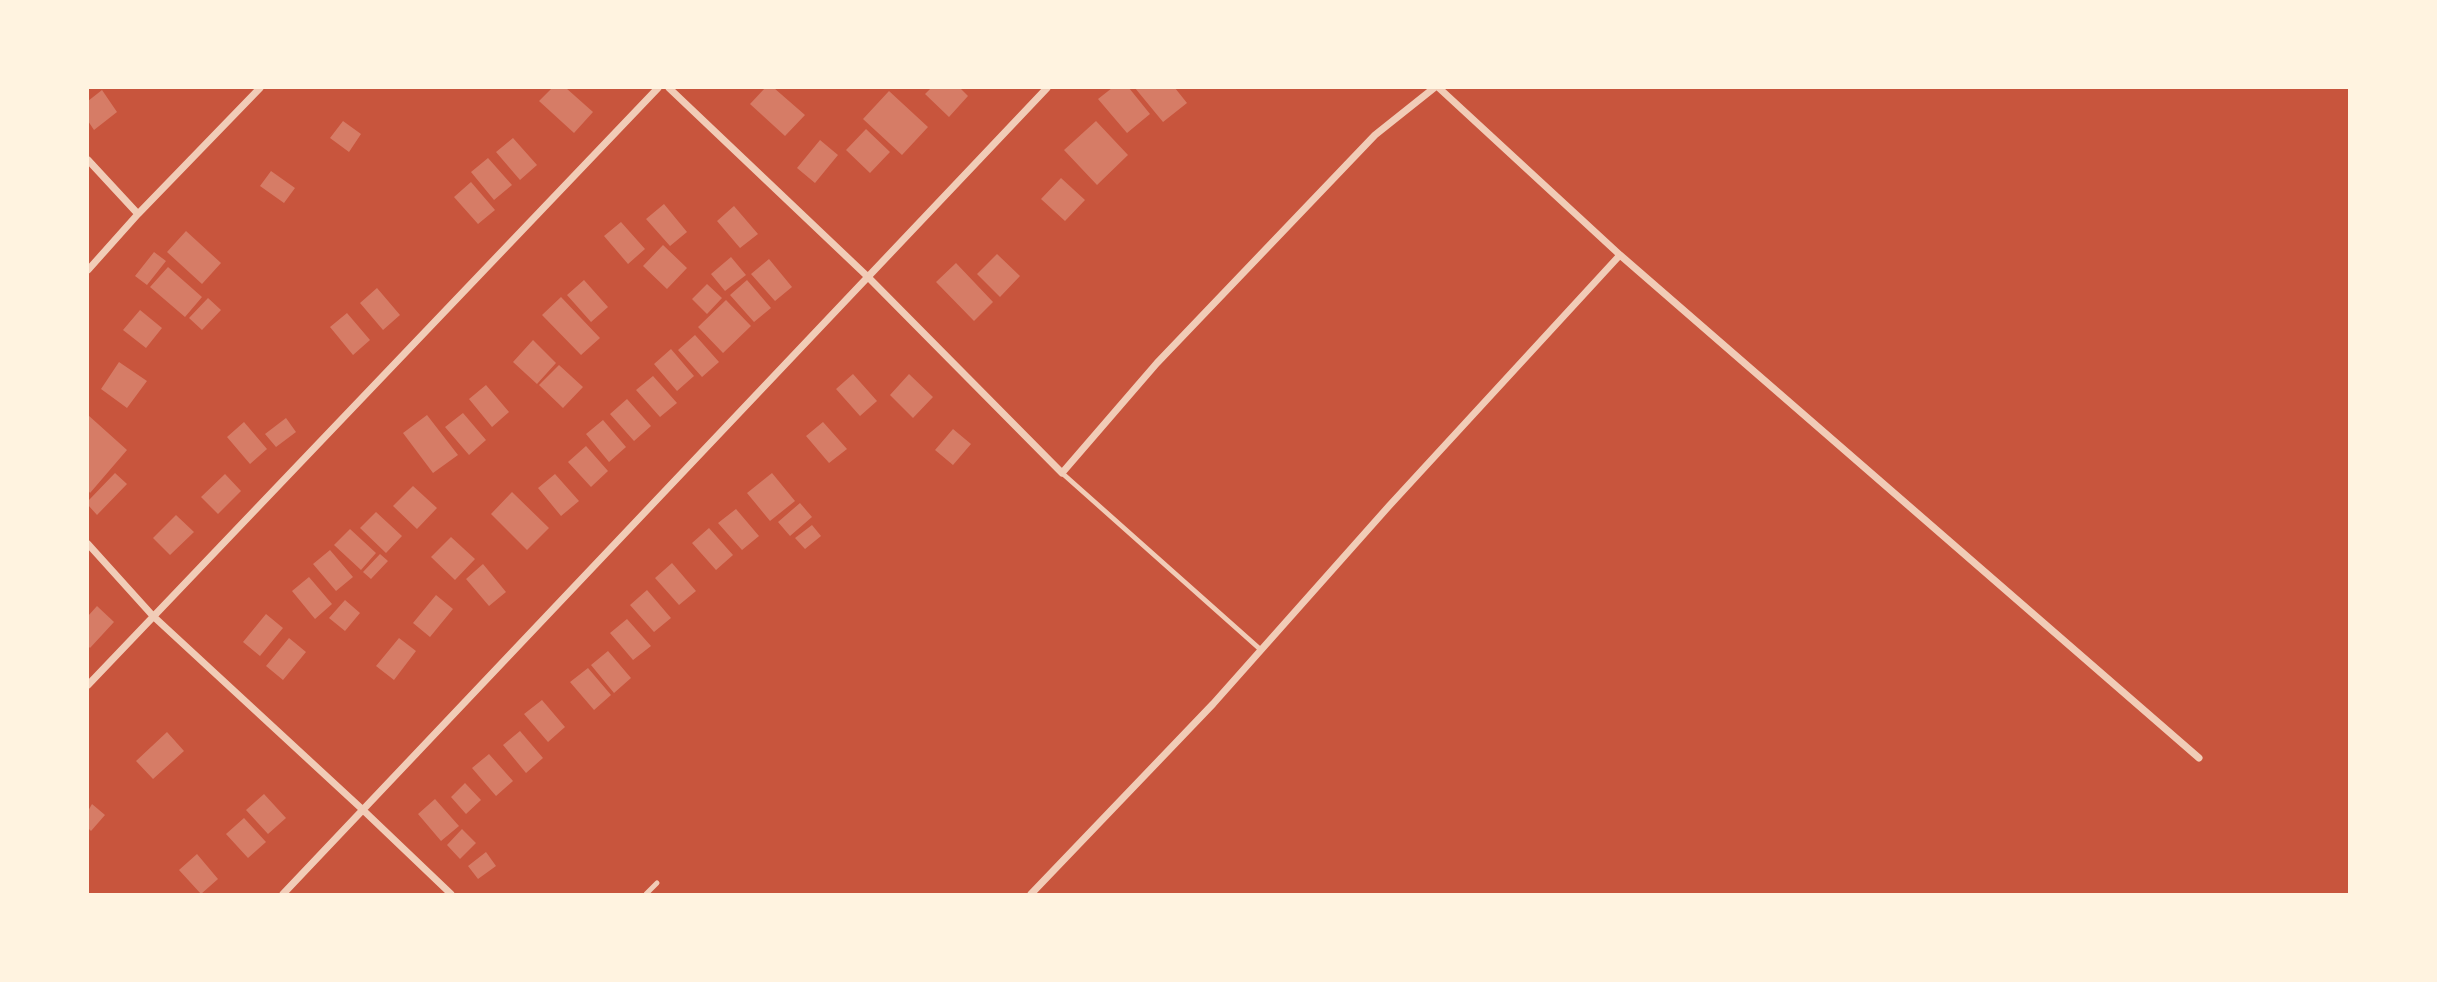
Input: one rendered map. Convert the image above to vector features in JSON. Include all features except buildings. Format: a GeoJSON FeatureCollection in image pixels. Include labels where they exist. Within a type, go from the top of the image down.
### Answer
{"type":"FeatureCollection","features":[{"type":"Feature","properties":{"kind":"street"},"geometry":{"type":"LineString","coordinates":[[88,270],[138,214],[260,88]]}},
{"type":"Feature","properties":{"kind":"street"},"geometry":{"type":"LineString","coordinates":[[88,685],[658,88]]}},
{"type":"Feature","properties":{"kind":"street"},"geometry":{"type":"LineString","coordinates":[[669,88],[868,276],[1062,473],[1157,363],[1366,145],[1436,88],[1620,255],[2199,758]]}},
{"type":"Feature","properties":{"kind":"street"},"geometry":{"type":"LineString","coordinates":[[283,894],[1047,88]]}},
{"type":"Feature","properties":{"kind":"street"},"geometry":{"type":"LineString","coordinates":[[88,160],[138,214]]}},
{"type":"Feature","properties":{"kind":"street"},"geometry":{"type":"LineString","coordinates":[[1031,894],[1213,704],[1389,506],[1620,255]]}},
{"type":"Feature","properties":{"kind":"street"},"geometry":{"type":"LineString","coordinates":[[88,544],[153,616],[451,894]]}},
{"type":"Feature","properties":{"kind":"lane"},"geometry":{"type":"LineString","coordinates":[[1062,473],[1261,650]]}},
{"type":"Feature","properties":{"kind":"lane"},"geometry":{"type":"LineString","coordinates":[[646,894],[657,883]]}}]}
